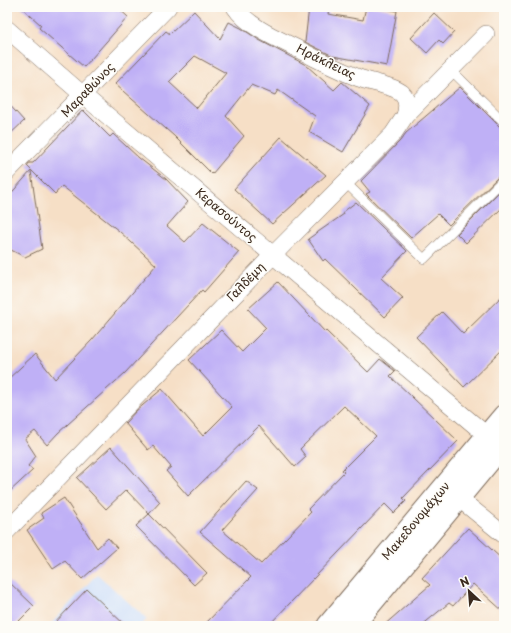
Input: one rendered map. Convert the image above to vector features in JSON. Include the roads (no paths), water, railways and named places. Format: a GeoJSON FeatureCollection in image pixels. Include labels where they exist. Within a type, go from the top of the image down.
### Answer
{"type":"FeatureCollection","features":[{"type":"Feature","properties":{"kind":"street","name":"Μαραθώνος"},"geometry":{"type":"LineString","coordinates":[[7,172],[168,7]]}},
{"type":"Feature","properties":{"kind":"street","name":"Ηράκλειας"},"geometry":{"type":"LineString","coordinates":[[235,7],[247,20],[292,46],[345,73],[402,93],[406,102],[405,116]]}},
{"type":"Feature","properties":{"kind":"street","name":"Κερασούντος"},"geometry":{"type":"LineString","coordinates":[[7,29],[83,95],[497,442]]}},
{"type":"Feature","properties":{"kind":"street","name":"Γαλδέμη"},"geometry":{"type":"LineString","coordinates":[[7,531],[272,254],[393,134],[405,116],[486,34]]}},
{"type":"Feature","properties":{"kind":"street","name":"Μακεδονομάχων"},"geometry":{"type":"LineString","coordinates":[[328,626],[497,442],[504,416]]}},
{"type":"Feature","properties":{"kind":"street","name":"Μακεδονομάχων"},"geometry":{"type":"LineString","coordinates":[[352,626],[452,492]]}},
{"type":"Feature","properties":{"kind":"street"},"geometry":{"type":"LineString","coordinates":[[452,492],[504,535]]}},
{"type":"Feature","properties":{"kind":"lane"},"geometry":{"type":"LineString","coordinates":[[451,70],[504,122]]}},
{"type":"Feature","properties":{"kind":"lane"},"geometry":{"type":"LineString","coordinates":[[345,182],[424,259],[504,179]]}}]}
